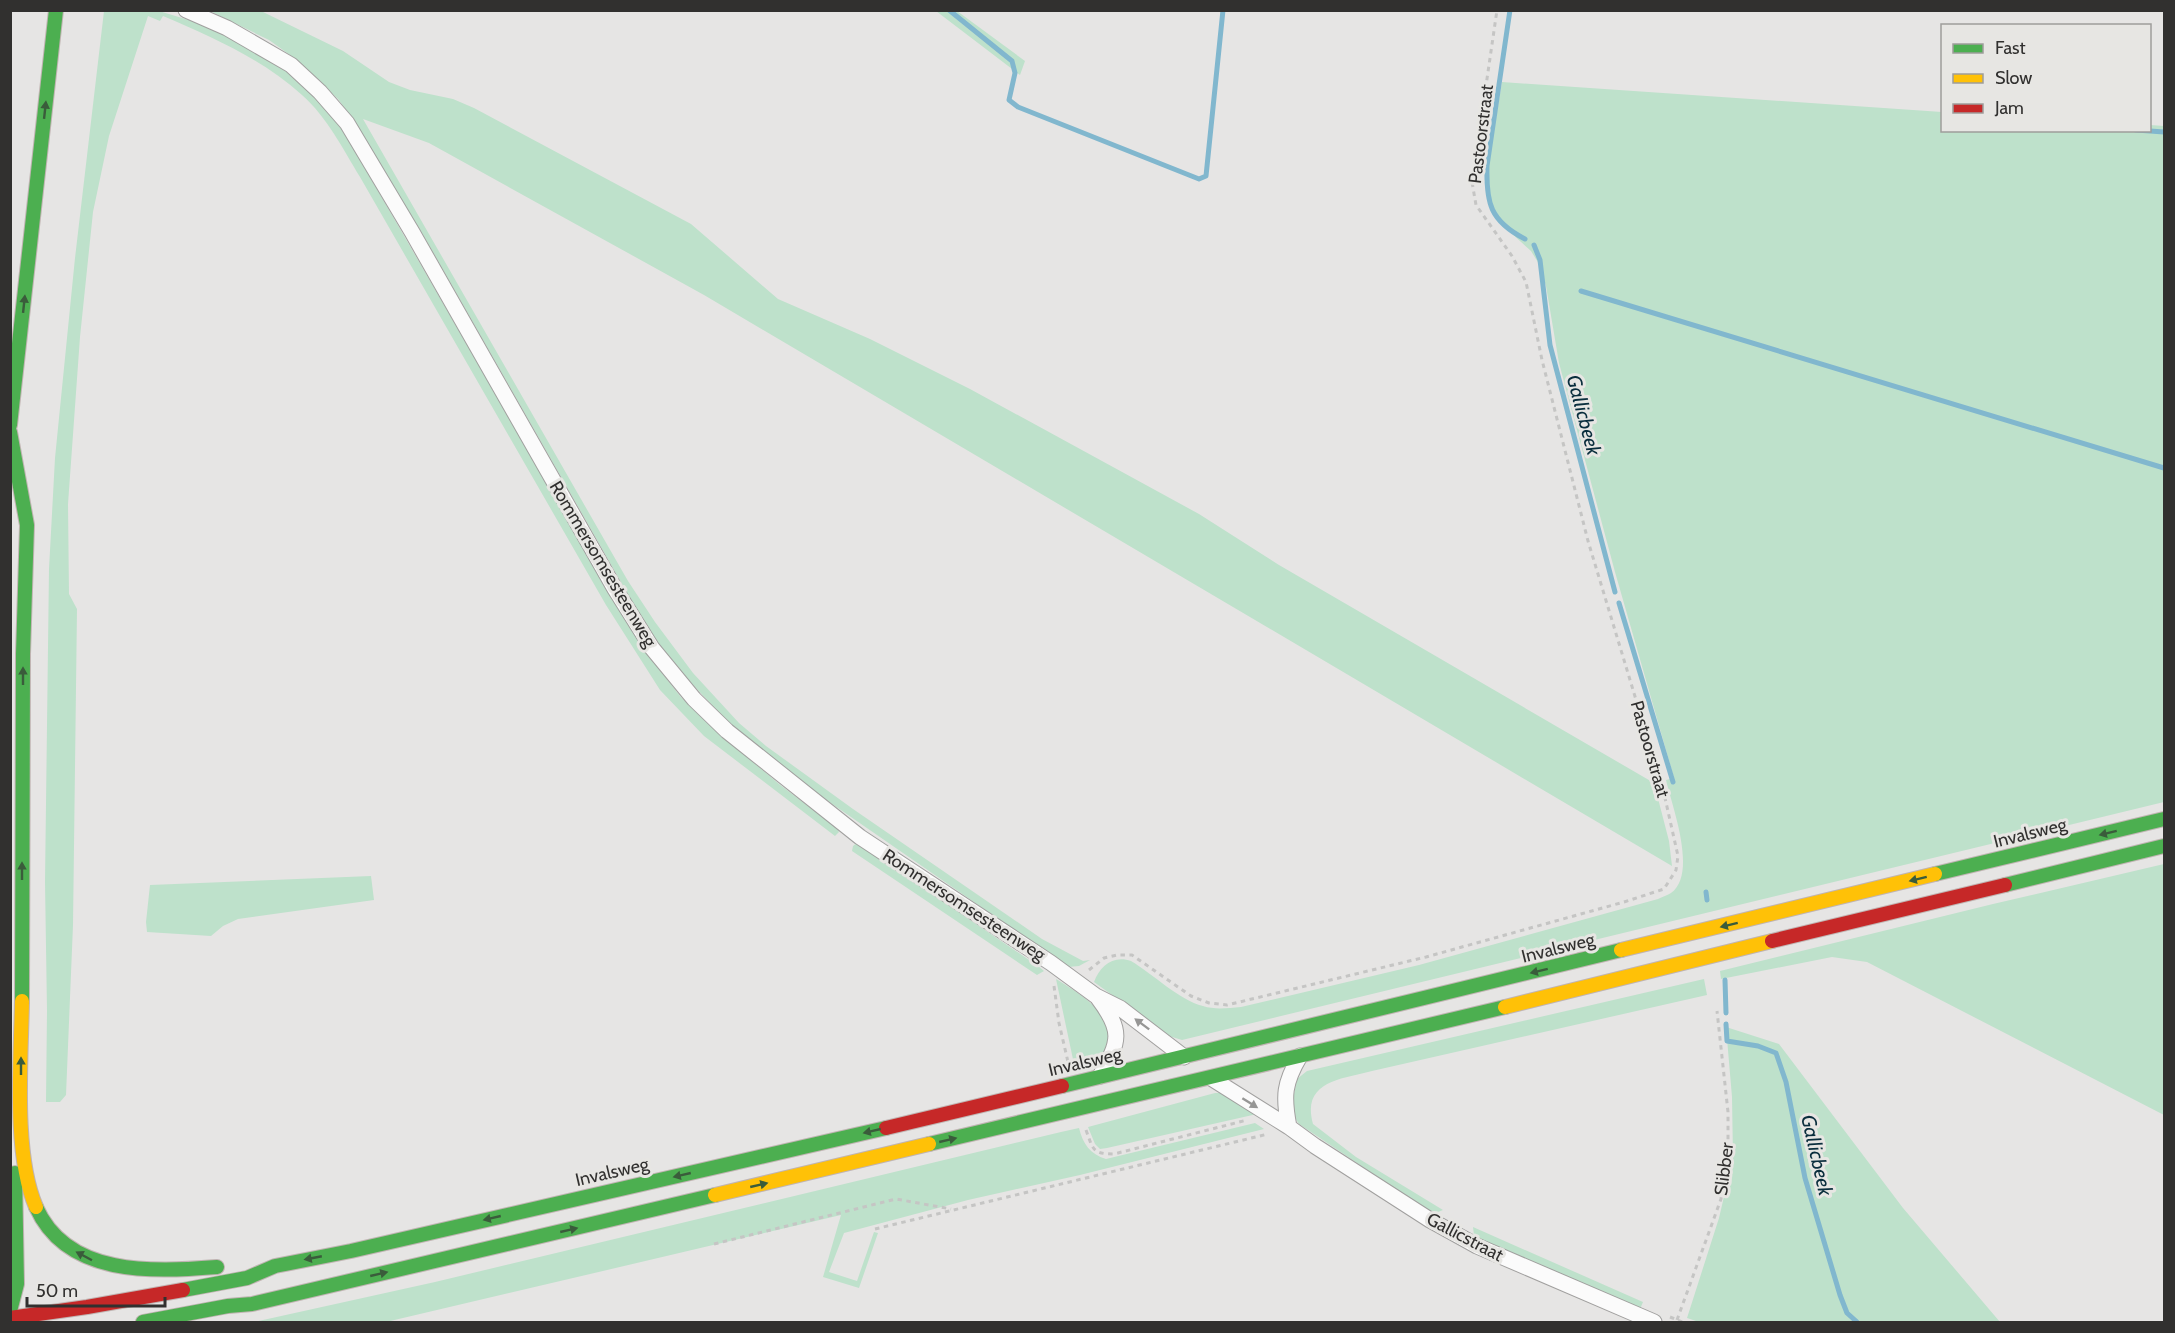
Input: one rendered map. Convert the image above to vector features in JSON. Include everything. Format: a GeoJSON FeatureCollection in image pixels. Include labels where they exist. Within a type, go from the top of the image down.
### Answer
{"type":"FeatureCollection","features":[{"type":"Feature","properties":{"kind":"highway"},"geometry":{"type":"LineString","coordinates":[[10,425],[56,10]]}},
{"type":"Feature","properties":{"kind":"highway"},"geometry":{"type":"LineString","coordinates":[[10,432],[27,525],[23,665],[21,1124],[29,1191],[37,1210],[56,1236],[71,1249],[96,1262],[132,1270],[170,1272],[228,1266]]}},
{"type":"Feature","properties":{"kind":"highway","name":"Invalsweg"},"geometry":{"type":"LineString","coordinates":[[10,1318],[87,1307],[247,1278],[275,1266],[363,1248],[1100,1077],[2164,819]]}},
{"type":"Feature","properties":{"kind":"highway"},"geometry":{"type":"LineString","coordinates":[[143,1323],[228,1306],[252,1304],[1211,1078],[2164,846]]}},
{"type":"Feature","properties":{"kind":"highway"},"geometry":{"type":"LineString","coordinates":[[10,1311],[17,1284],[15,1164],[21,1124]]}},
{"type":"Feature","properties":{"kind":"highway"},"geometry":{"type":"LineString","coordinates":[[245,1264],[275,1266]]}},
{"type":"Feature","properties":{"kind":"highway"},"geometry":{"type":"LineString","coordinates":[[206,1323],[231,1316],[252,1304]]}},
{"type":"Feature","properties":{"kind":"highway"},"geometry":{"type":"LineString","coordinates":[[87,1307],[100,1319]]}},
{"type":"Feature","properties":{"kind":"street","name":"Rommersomsesteenweg"},"geometry":{"type":"LineString","coordinates":[[186,10],[227,28],[291,65],[320,92],[347,123],[412,232],[615,589],[652,648],[687,691],[727,731],[860,837],[1051,963],[1096,996],[1120,1008],[1184,1057]]}},
{"type":"Feature","properties":{"kind":"street","name":"Rommersomsesteenweg"},"geometry":{"type":"LineString","coordinates":[[1096,996],[1107,1010],[1118,1032],[1112,1056],[1100,1077]]}},
{"type":"Feature","properties":{"kind":"street"},"geometry":{"type":"LineString","coordinates":[[1289,1127],[1285,1106],[1288,1078],[1300,1056]]}},
{"type":"Feature","properties":{"kind":"street","name":"Gallicstraat"},"geometry":{"type":"LineString","coordinates":[[1211,1078],[1430,1220],[1477,1246],[1654,1323]]}},
{"type":"Feature","properties":{"kind":"path","name":"Pastoorstraat"},"geometry":{"type":"LineString","coordinates":[[1077,981],[1104,958],[1117,955],[1132,956],[1191,996],[1209,1003],[1227,1005],[1426,957],[1624,902],[1664,889],[1676,870],[1678,856],[1663,789],[1588,541],[1542,360],[1526,282],[1512,256],[1476,205],[1472,182],[1497,10]]}},
{"type":"Feature","properties":{"kind":"path"},"geometry":{"type":"LineString","coordinates":[[1051,963],[1059,1023],[1068,1065]]}},
{"type":"Feature","properties":{"kind":"path","name":"Slibber"},"geometry":{"type":"LineString","coordinates":[[1677,1320],[1721,1199],[1728,1143],[1728,1112],[1717,1011]]}},
{"type":"Feature","properties":{"kind":"path"},"geometry":{"type":"LineString","coordinates":[[1086,1128],[1093,1149],[1100,1154],[1114,1154],[1254,1119]]}},
{"type":"Feature","properties":{"kind":"path"},"geometry":{"type":"LineString","coordinates":[[875,1229],[1276,1133],[1289,1127]]}},
{"type":"Feature","properties":{"kind":"path"},"geometry":{"type":"LineString","coordinates":[[714,1244],[896,1199],[953,1209]]}},
{"type":"Feature","properties":{"kind":"green space"},"geometry":{"type":"Polygon","coordinates":[[[104,11],[159,11],[215,28],[285,69],[323,105],[344,132],[653,661],[680,696],[707,723],[779,784],[837,828],[839,832],[835,836],[704,736],[660,690],[606,605],[360,177],[319,113],[287,82],[253,60],[163,16],[160,21],[148,16],[109,136],[93,212],[80,337],[68,504],[69,594],[77,609],[73,925],[66,1095],[60,1102],[46,1102],[45,882],[49,569],[55,458],[75,258],[104,11]]]}},
{"type":"Feature","properties":{"kind":"green space"},"geometry":{"type":"Polygon","coordinates":[[[210,11],[261,11],[343,51],[389,82],[410,90],[453,99],[474,108],[691,224],[778,299],[870,339],[970,389],[1199,514],[1279,565],[1654,783],[1669,841],[1672,866],[704,295],[429,143],[363,119],[628,581],[693,673],[739,723],[766,746],[853,809],[1042,939],[1083,961],[1090,960],[1079,966],[1068,967],[796,779],[746,741],[693,685],[650,633],[422,233],[354,121],[338,99],[290,55],[269,40],[210,11]]]}},
{"type":"Feature","properties":{"kind":"green space"},"geometry":{"type":"Polygon","coordinates":[[[936,11],[957,11],[1025,61],[1020,75],[936,11]]]}},
{"type":"Feature","properties":{"kind":"green space"},"geometry":{"type":"Polygon","coordinates":[[[1502,82],[1941,112],[1941,132],[2151,132],[2151,125],[2164,126],[2164,802],[1182,1040],[1169,1036],[1094,982],[1108,963],[1118,960],[1131,961],[1175,993],[1194,1003],[1212,1008],[1241,1007],[1419,965],[1658,899],[1671,893],[1679,884],[1683,856],[1681,839],[1666,780],[1674,778],[1615,572],[1559,363],[1546,286],[1539,264],[1531,251],[1509,231],[1497,216],[1487,197],[1487,172],[1502,82]]]}},
{"type":"Feature","properties":{"kind":"green space"},"geometry":{"type":"Polygon","coordinates":[[[857,843],[1044,971],[1037,975],[852,851],[853,846],[857,843]]]}},
{"type":"Feature","properties":{"kind":"green space"},"geometry":{"type":"Polygon","coordinates":[[[2164,864],[2164,1115],[1867,962],[1832,957],[1721,979],[1720,971],[2164,864]]]}},
{"type":"Feature","properties":{"kind":"green space"},"geometry":{"type":"Polygon","coordinates":[[[371,876],[374,900],[238,919],[223,926],[211,936],[147,932],[150,885],[371,876]]]}},
{"type":"Feature","properties":{"kind":"green space"},"geometry":{"type":"Polygon","coordinates":[[[1056,979],[1090,1002],[1106,1022],[1109,1034],[1107,1046],[1099,1060],[1074,1064],[1056,979]]]}},
{"type":"Feature","properties":{"kind":"green space"},"geometry":{"type":"Polygon","coordinates":[[[1704,979],[1707,995],[1348,1077],[1327,1084],[1318,1090],[1311,1110],[1313,1124],[1356,1157],[1443,1210],[1433,1214],[1299,1124],[1295,1118],[1292,1105],[1297,1079],[1307,1071],[1704,979]]]}},
{"type":"Feature","properties":{"kind":"green space"},"geometry":{"type":"Polygon","coordinates":[[[1726,1027],[1779,1044],[1903,1208],[2000,1322],[1699,1322],[1687,1318],[1719,1218],[1733,1158],[1732,1097],[1726,1027]]]}},
{"type":"Feature","properties":{"kind":"green space"},"geometry":{"type":"Polygon","coordinates":[[[1215,1093],[1224,1093],[1257,1114],[1100,1149],[1095,1144],[1088,1127],[1215,1093]]]}},
{"type":"Feature","properties":{"kind":"green space"},"geometry":{"type":"Polygon","coordinates":[[[1255,1123],[1264,1129],[1080,1175],[968,1200],[844,1233],[829,1272],[857,1281],[874,1232],[878,1233],[859,1288],[823,1277],[841,1215],[386,1322],[254,1322],[435,1282],[1079,1128],[1088,1148],[1106,1159],[1255,1123]]]}},
{"type":"Feature","properties":{"kind":"green space"},"geometry":{"type":"Polygon","coordinates":[[[1473,1227],[1643,1302],[1640,1309],[1482,1240],[1474,1235],[1473,1227]]]}},
{"type":"Feature","properties":{"kind":"waterway"},"geometry":{"type":"LineString","coordinates":[[949,10],[1012,61],[1015,73],[1009,100],[1018,107],[1199,179],[1206,176],[1223,10]]}},
{"type":"Feature","properties":{"kind":"waterway","name":"Gallicbeek"},"geometry":{"type":"LineString","coordinates":[[1510,10],[1487,166],[1488,190],[1489,201],[1497,218],[1525,239]]}},
{"type":"Feature","properties":{"kind":"waterway"},"geometry":{"type":"LineString","coordinates":[[2151,131],[2164,132]]}},
{"type":"Feature","properties":{"kind":"waterway","name":"Gallicbeek"},"geometry":{"type":"LineString","coordinates":[[1534,245],[1540,260],[1550,345],[1615,592]]}},
{"type":"Feature","properties":{"kind":"waterway"},"geometry":{"type":"LineString","coordinates":[[1581,291],[2164,468]]}},
{"type":"Feature","properties":{"kind":"waterway","name":"Gallicbeek"},"geometry":{"type":"LineString","coordinates":[[1619,603],[1673,782]]}},
{"type":"Feature","properties":{"kind":"waterway","name":"Gallicbeek"},"geometry":{"type":"LineString","coordinates":[[1706,892],[1707,900]]}},
{"type":"Feature","properties":{"kind":"waterway","name":"Gallicbeek"},"geometry":{"type":"LineString","coordinates":[[1725,980],[1726,1013]]}},
{"type":"Feature","properties":{"kind":"waterway","name":"Gallicbeek"},"geometry":{"type":"LineString","coordinates":[[1726,1024],[1727,1041],[1758,1046],[1776,1053],[1786,1082],[1805,1178],[1840,1295],[1847,1313],[1857,1322]]}},
{"type":"Feature","properties":{"kind":"traffic: fast"},"geometry":{"type":"LineString","coordinates":[[10,425],[56,10]]}},
{"type":"Feature","properties":{"kind":"traffic: fast"},"geometry":{"type":"LineString","coordinates":[[10,432],[27,525],[23,654],[22,1001]]}},
{"type":"Feature","properties":{"kind":"traffic: fast"},"geometry":{"type":"LineString","coordinates":[[1935,874],[2164,819]]}},
{"type":"Feature","properties":{"kind":"traffic: fast"},"geometry":{"type":"LineString","coordinates":[[2005,885],[2164,846]]}},
{"type":"Feature","properties":{"kind":"traffic: fast"},"geometry":{"type":"LineString","coordinates":[[1062,1086],[1621,950]]}},
{"type":"Feature","properties":{"kind":"traffic: fast"},"geometry":{"type":"LineString","coordinates":[[929,1144],[1505,1007]]}},
{"type":"Feature","properties":{"kind":"traffic: fast"},"geometry":{"type":"LineString","coordinates":[[183,1290],[247,1278],[275,1266],[351,1251],[886,1128]]}},
{"type":"Feature","properties":{"kind":"traffic: fast"},"geometry":{"type":"LineString","coordinates":[[10,1311],[17,1284],[15,1173]]}},
{"type":"Feature","properties":{"kind":"traffic: fast"},"geometry":{"type":"LineString","coordinates":[[143,1322],[228,1306],[252,1304],[715,1195]]}},
{"type":"Feature","properties":{"kind":"traffic: fast"},"geometry":{"type":"LineString","coordinates":[[36,1207],[50,1230],[68,1247],[90,1258],[140,1269],[217,1267]]}},
{"type":"Feature","properties":{"kind":"traffic: slow"},"geometry":{"type":"LineString","coordinates":[[1621,950],[1935,874]]}},
{"type":"Feature","properties":{"kind":"traffic: slow"},"geometry":{"type":"LineString","coordinates":[[1505,1007],[1772,941]]}},
{"type":"Feature","properties":{"kind":"traffic: slow"},"geometry":{"type":"LineString","coordinates":[[22,1001],[21,1134],[24,1161],[36,1207]]}},
{"type":"Feature","properties":{"kind":"traffic: slow"},"geometry":{"type":"LineString","coordinates":[[715,1195],[929,1144]]}},
{"type":"Feature","properties":{"kind":"traffic: jam"},"geometry":{"type":"LineString","coordinates":[[1772,941],[2005,885]]}},
{"type":"Feature","properties":{"kind":"traffic: jam"},"geometry":{"type":"LineString","coordinates":[[886,1128],[1062,1086]]}},
{"type":"Feature","properties":{"kind":"traffic: jam"},"geometry":{"type":"LineString","coordinates":[[10,1318],[183,1290]]}}]}
